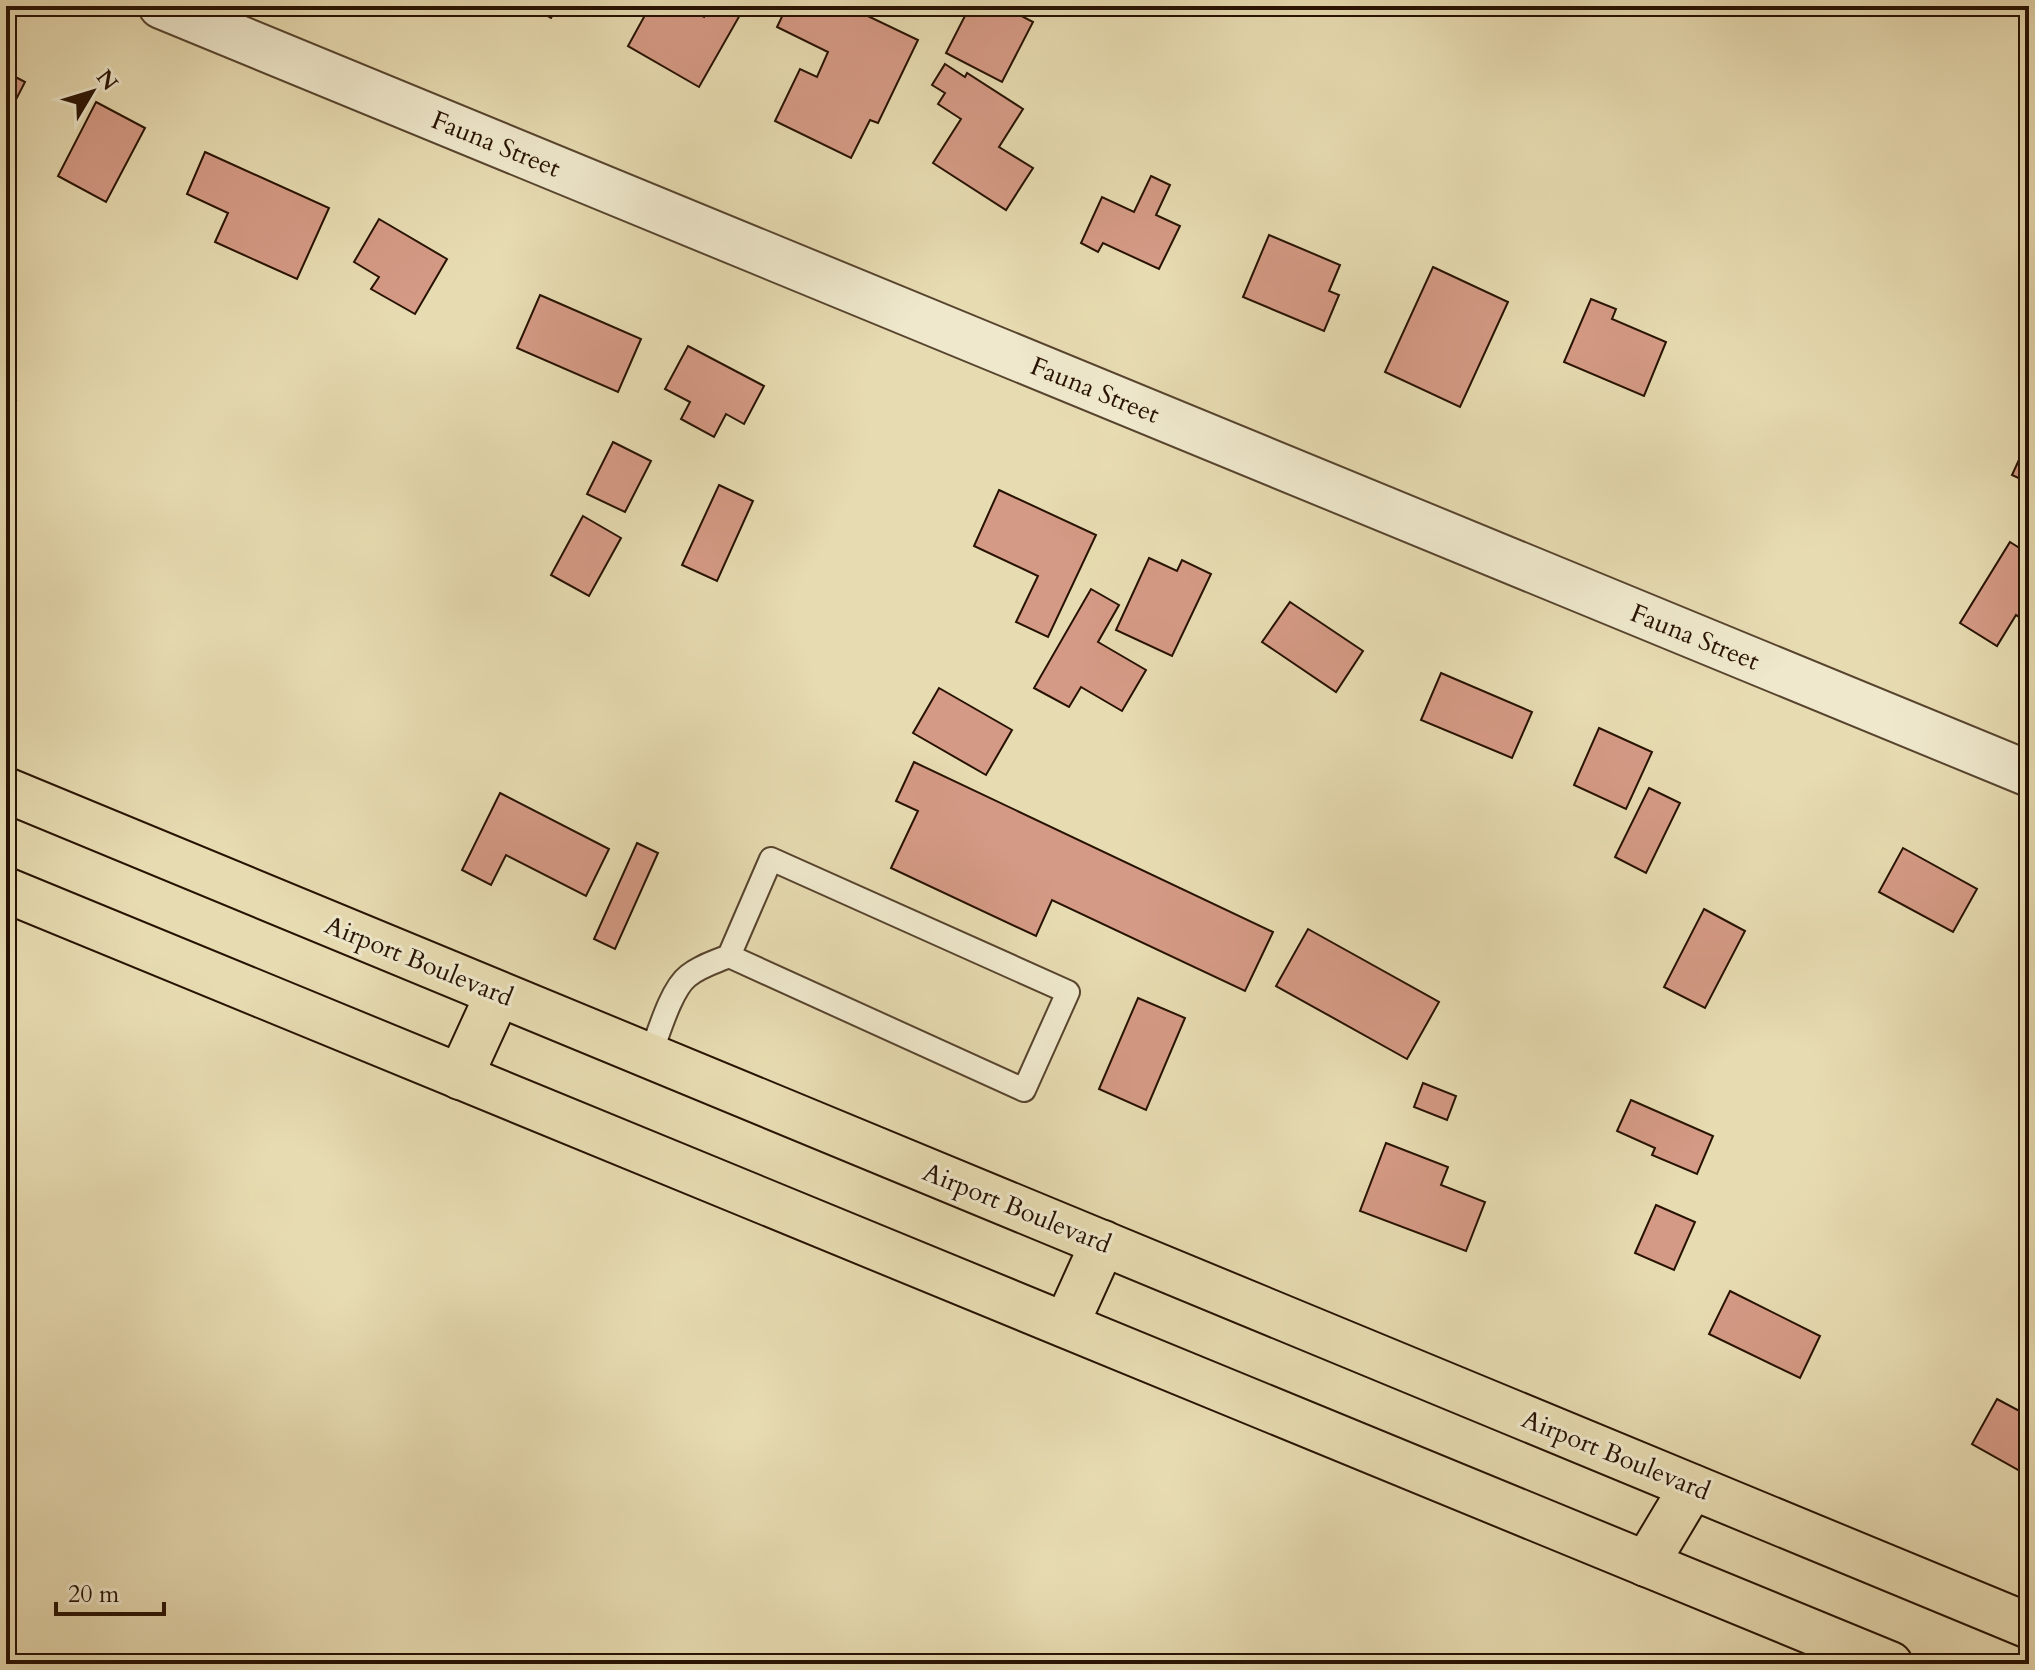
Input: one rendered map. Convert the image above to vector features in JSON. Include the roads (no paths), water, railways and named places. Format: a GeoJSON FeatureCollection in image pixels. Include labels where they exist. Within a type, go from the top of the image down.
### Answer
{"type":"FeatureCollection","features":[{"type":"Feature","properties":{"kind":"main road","name":"Airport Boulevard"},"geometry":{"type":"LineString","coordinates":[[6,790],[2029,1626]]}},
{"type":"Feature","properties":{"kind":"main road"},"geometry":{"type":"LineString","coordinates":[[6,890],[1890,1664]]}},
{"type":"Feature","properties":{"kind":"main road"},"geometry":{"type":"LineString","coordinates":[[460,1077],[498,994]]}},
{"type":"Feature","properties":{"kind":"main road"},"geometry":{"type":"LineString","coordinates":[[1066,1325],[1103,1243]]}},
{"type":"Feature","properties":{"kind":"main road"},"geometry":{"type":"LineString","coordinates":[[1646,1564],[1692,1487]]}},
{"type":"Feature","properties":{"kind":"street","name":"Fauna Street"},"geometry":{"type":"LineString","coordinates":[[161,6],[2029,774]]}},
{"type":"Feature","properties":{"kind":"lane"},"geometry":{"type":"LineString","coordinates":[[650,1056],[676,992],[686,977],[729,956],[771,859],[1068,992],[1024,1090],[729,956]]}}]}
